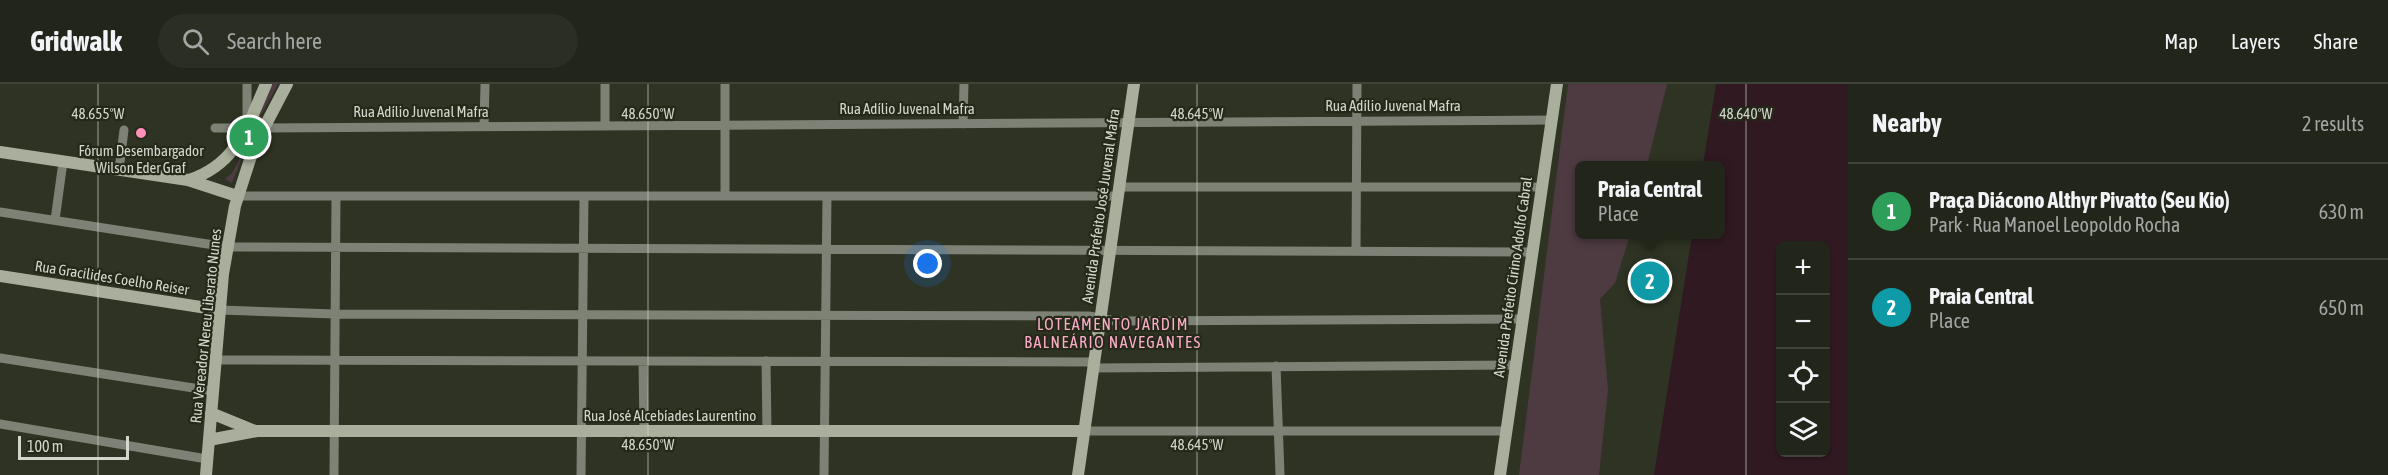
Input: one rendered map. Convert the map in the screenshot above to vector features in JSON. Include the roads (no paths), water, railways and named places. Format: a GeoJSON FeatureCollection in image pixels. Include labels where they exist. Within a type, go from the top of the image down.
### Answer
{"type":"FeatureCollection","features":[{"type":"Feature","properties":{"kind":"main road"},"geometry":{"type":"LineString","coordinates":[[188,180],[203,175],[218,166],[237,145],[266,84]]}},
{"type":"Feature","properties":{"kind":"main road","name":"Rua Vereador Nereu Liberato Nunes"},"geometry":{"type":"LineString","coordinates":[[206,475],[227,247],[237,196],[263,128],[287,84]]}},
{"type":"Feature","properties":{"kind":"main road","name":"Avenida Prefeito José Juvenal Mafra"},"geometry":{"type":"LineString","coordinates":[[1078,475],[1134,84]]}},
{"type":"Feature","properties":{"kind":"main road","name":"Avenida Prefeito Cirino Adolfo Cabral"},"geometry":{"type":"LineString","coordinates":[[1500,475],[1557,84]]}},
{"type":"Feature","properties":{"kind":"main road"},"geometry":{"type":"LineString","coordinates":[[0,152],[188,180],[237,196]]}},
{"type":"Feature","properties":{"kind":"main road","name":"Rua Gracilides Coelho Reiser"},"geometry":{"type":"LineString","coordinates":[[0,276],[220,310]]}},
{"type":"Feature","properties":{"kind":"main road","name":"Rua José Alcebíades Laurentino"},"geometry":{"type":"LineString","coordinates":[[211,413],[256,431]]}},
{"type":"Feature","properties":{"kind":"main road","name":"Rua José Alcebíades Laurentino"},"geometry":{"type":"LineString","coordinates":[[209,440],[256,431],[1083,431]]}},
{"type":"Feature","properties":{"kind":"street"},"geometry":{"type":"LineString","coordinates":[[215,128],[247,128],[247,84]]}},
{"type":"Feature","properties":{"kind":"street"},"geometry":{"type":"LineString","coordinates":[[484,126],[485,84]]}},
{"type":"Feature","properties":{"kind":"street"},"geometry":{"type":"LineString","coordinates":[[604,126],[605,84]]}},
{"type":"Feature","properties":{"kind":"street"},"geometry":{"type":"LineString","coordinates":[[725,84],[725,196]]}},
{"type":"Feature","properties":{"kind":"street"},"geometry":{"type":"LineString","coordinates":[[963,124],[964,84]]}},
{"type":"Feature","properties":{"kind":"street"},"geometry":{"type":"LineString","coordinates":[[1356,251],[1357,84]]}},
{"type":"Feature","properties":{"kind":"street","name":"Rua Adílio Juvenal Mafra"},"geometry":{"type":"LineString","coordinates":[[263,128],[1551,120]]}},
{"type":"Feature","properties":{"kind":"street"},"geometry":{"type":"LineString","coordinates":[[119,170],[124,130]]}},
{"type":"Feature","properties":{"kind":"street"},"geometry":{"type":"LineString","coordinates":[[55,220],[63,162]]}},
{"type":"Feature","properties":{"kind":"street"},"geometry":{"type":"LineString","coordinates":[[237,196],[827,196],[1357,187],[1541,187]]}},
{"type":"Feature","properties":{"kind":"street"},"geometry":{"type":"LineString","coordinates":[[334,475],[336,196]]}},
{"type":"Feature","properties":{"kind":"street"},"geometry":{"type":"LineString","coordinates":[[581,475],[584,196]]}},
{"type":"Feature","properties":{"kind":"street"},"geometry":{"type":"LineString","coordinates":[[824,475],[827,196]]}},
{"type":"Feature","properties":{"kind":"street"},"geometry":{"type":"LineString","coordinates":[[0,212],[227,247],[1531,252]]}},
{"type":"Feature","properties":{"kind":"street"},"geometry":{"type":"LineString","coordinates":[[220,310],[335,314],[1089,316],[1115,321],[1522,319]]}},
{"type":"Feature","properties":{"kind":"street"},"geometry":{"type":"LineString","coordinates":[[0,358],[213,391]]}},
{"type":"Feature","properties":{"kind":"street"},"geometry":{"type":"LineString","coordinates":[[215,360],[766,361],[1276,366],[1516,365]]}},
{"type":"Feature","properties":{"kind":"street"},"geometry":{"type":"LineString","coordinates":[[643,361],[644,431]]}},
{"type":"Feature","properties":{"kind":"street"},"geometry":{"type":"LineString","coordinates":[[766,361],[767,431]]}},
{"type":"Feature","properties":{"kind":"street"},"geometry":{"type":"LineString","coordinates":[[1276,366],[1280,475]]}},
{"type":"Feature","properties":{"kind":"street"},"geometry":{"type":"LineString","coordinates":[[0,424],[207,459]]}},
{"type":"Feature","properties":{"kind":"street"},"geometry":{"type":"LineString","coordinates":[[1083,431],[1506,431]]}},
{"type":"Feature","properties":{"kind":"place","name":"Fórum Desembargador Wilson Eder Graf"},"geometry":{"type":"Point","coordinates":[141,133]}},
{"type":"Feature","properties":{"kind":"place","name":"Praça Diácono Althyr Pivatto (Seu Kio)"},"geometry":{"type":"Point","coordinates":[249,137]}},
{"type":"Feature","properties":{"kind":"place","name":"Praia Central"},"geometry":{"type":"Point","coordinates":[1650,281]}},
{"type":"Feature","properties":{"kind":"district","name":"LOTEAMENTO JARDIM BALNEÁRIO NAVEGANTES"},"geometry":{"type":"Point","coordinates":[1113,333]}}]}
